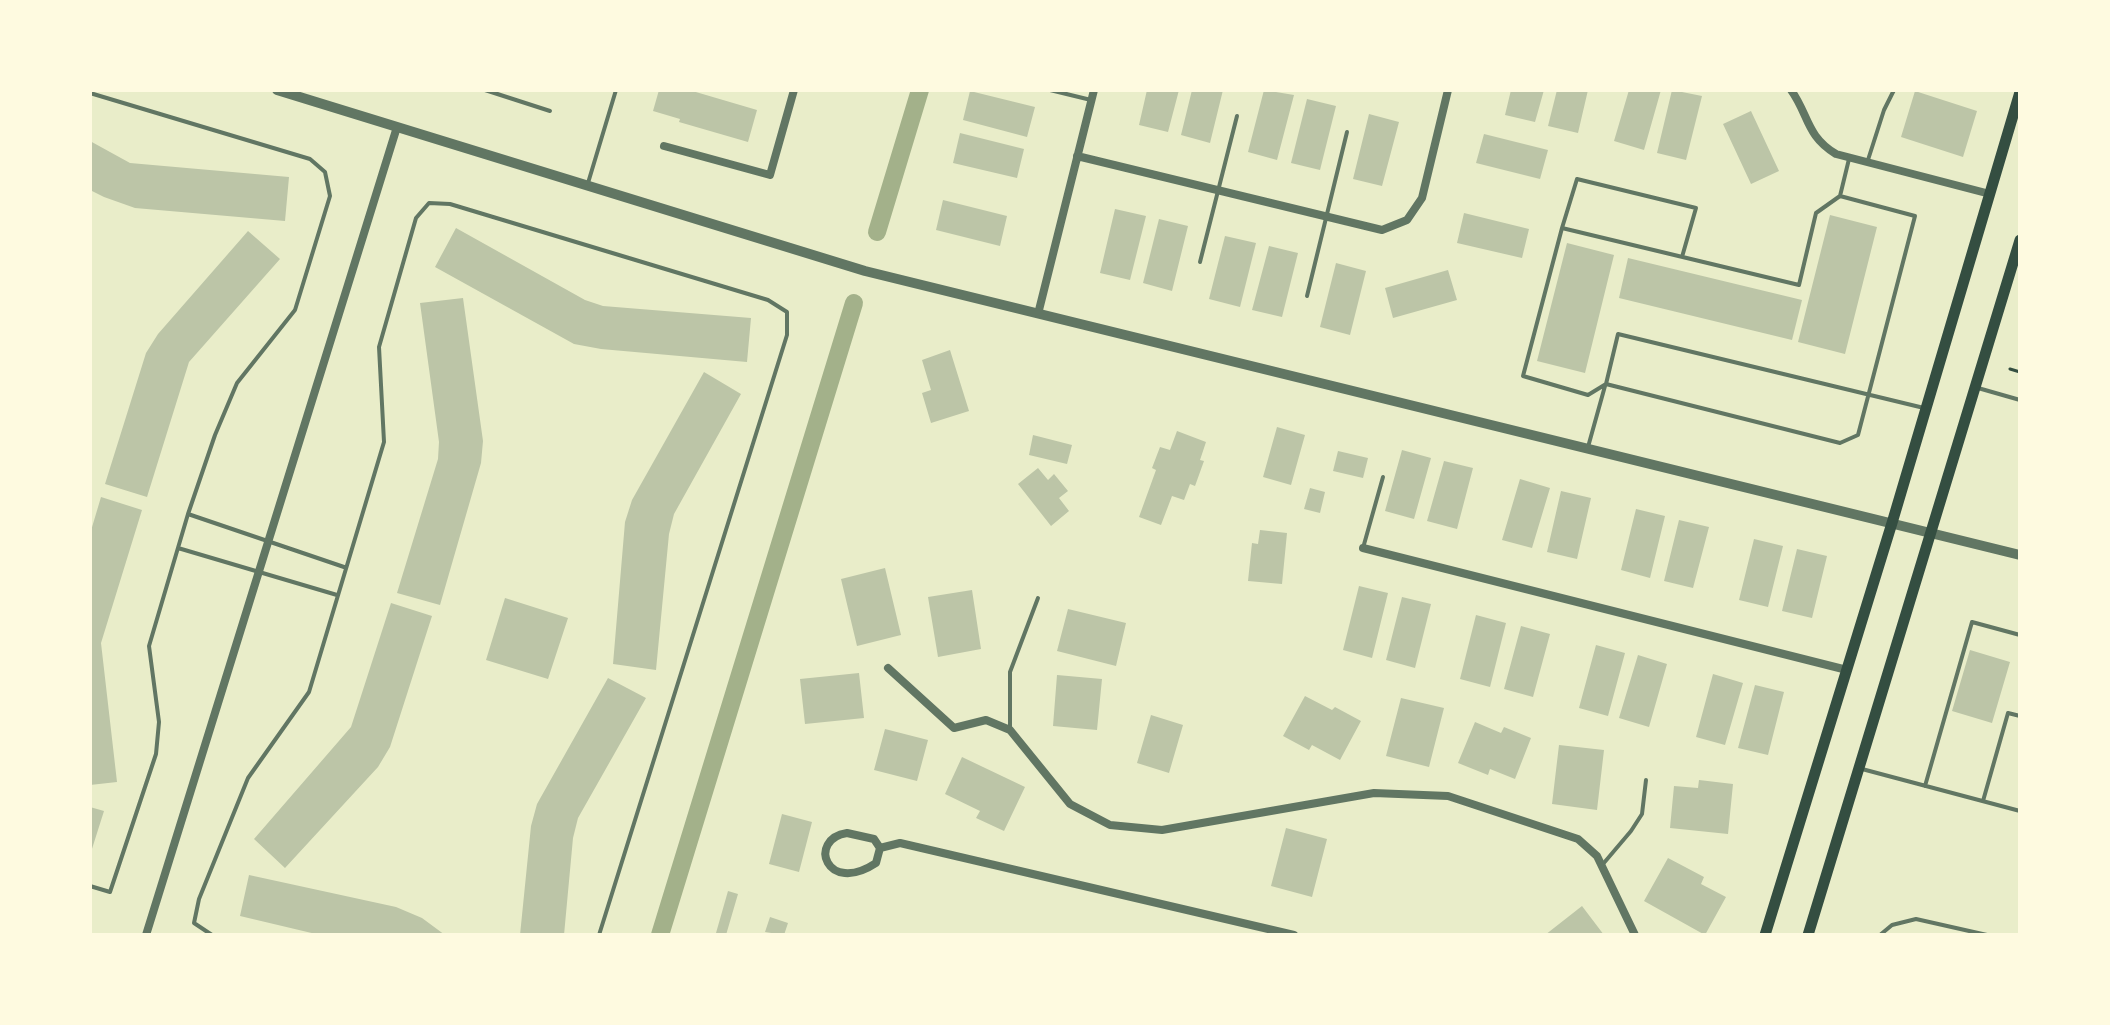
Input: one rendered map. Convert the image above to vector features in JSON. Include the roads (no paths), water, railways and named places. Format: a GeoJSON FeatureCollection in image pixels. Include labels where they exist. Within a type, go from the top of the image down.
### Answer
{"type":"FeatureCollection","features":[{"type":"Feature","properties":{"kind":"main road"},"geometry":{"type":"LineString","coordinates":[[1765,935],[2020,92]]}},
{"type":"Feature","properties":{"kind":"main road"},"geometry":{"type":"LineString","coordinates":[[1808,935],[2020,240]]}},
{"type":"Feature","properties":{"kind":"street"},"geometry":{"type":"LineString","coordinates":[[277,90],[865,271],[2020,555]]}},
{"type":"Feature","properties":{"kind":"street"},"geometry":{"type":"LineString","coordinates":[[664,146],[770,175],[794,90]]}},
{"type":"Feature","properties":{"kind":"street"},"geometry":{"type":"LineString","coordinates":[[1077,156],[1382,230],[1407,220],[1422,198],[1448,90]]}},
{"type":"Feature","properties":{"kind":"street"},"geometry":{"type":"LineString","coordinates":[[1791,90],[1817,139],[1836,154],[1990,194]]}},
{"type":"Feature","properties":{"kind":"street"},"geometry":{"type":"LineString","coordinates":[[1038,314],[1092,95]]}},
{"type":"Feature","properties":{"kind":"street"},"geometry":{"type":"LineString","coordinates":[[146,935],[397,127]]}},
{"type":"Feature","properties":{"kind":"street"},"geometry":{"type":"LineString","coordinates":[[1363,548],[1847,670]]}},
{"type":"Feature","properties":{"kind":"street"},"geometry":{"type":"LineString","coordinates":[[888,668],[954,728],[986,720],[1010,730],[1070,804],[1110,825],[1162,830],[1374,793],[1448,796],[1578,839],[1597,856],[1635,935]]}},
{"type":"Feature","properties":{"kind":"street"},"geometry":{"type":"LineString","coordinates":[[836,835],[860,835],[874,839],[880,848],[876,863],[862,872],[849,874],[835,871],[828,867],[825,859],[830,840],[836,835]]}},
{"type":"Feature","properties":{"kind":"street"},"geometry":{"type":"LineString","coordinates":[[880,848],[900,843],[1294,935]]}},
{"type":"Feature","properties":{"kind":"lane"},"geometry":{"type":"LineString","coordinates":[[317,102],[321,90]]}},
{"type":"Feature","properties":{"kind":"lane"},"geometry":{"type":"LineString","coordinates":[[485,90],[550,111]]}},
{"type":"Feature","properties":{"kind":"lane"},"geometry":{"type":"LineString","coordinates":[[587,185],[616,90]]}},
{"type":"Feature","properties":{"kind":"lane"},"geometry":{"type":"LineString","coordinates":[[1050,90],[1092,95]]}},
{"type":"Feature","properties":{"kind":"lane"},"geometry":{"type":"LineString","coordinates":[[1867,163],[1884,110],[1894,90]]}},
{"type":"Feature","properties":{"kind":"lane"},"geometry":{"type":"LineString","coordinates":[[90,93],[310,159],[325,172],[330,196],[295,310],[237,383],[215,435],[149,646],[159,722],[156,754],[110,892],[90,886]]}},
{"type":"Feature","properties":{"kind":"lane"},"geometry":{"type":"LineString","coordinates":[[1200,262],[1237,116]]}},
{"type":"Feature","properties":{"kind":"lane"},"geometry":{"type":"LineString","coordinates":[[1307,296],[1347,132]]}},
{"type":"Feature","properties":{"kind":"lane"},"geometry":{"type":"LineString","coordinates":[[1562,228],[1799,285],[1816,213],[1840,196],[1849,159]]}},
{"type":"Feature","properties":{"kind":"lane"},"geometry":{"type":"LineString","coordinates":[[1682,257],[1696,208],[1577,179],[1523,376],[1588,395],[1606,384],[1840,443],[1858,435],[1915,216],[1840,196]]}},
{"type":"Feature","properties":{"kind":"lane"},"geometry":{"type":"LineString","coordinates":[[212,935],[194,923],[199,899],[248,778],[309,692],[384,442],[379,347],[416,218],[429,203],[450,204],[768,300],[787,312],[787,335],[599,935]]}},
{"type":"Feature","properties":{"kind":"lane"},"geometry":{"type":"LineString","coordinates":[[1588,449],[1618,334],[1926,409]]}},
{"type":"Feature","properties":{"kind":"lane"},"geometry":{"type":"LineString","coordinates":[[1975,388],[2020,400]]}},
{"type":"Feature","properties":{"kind":"lane"},"geometry":{"type":"LineString","coordinates":[[2020,443],[2020,453]]}},
{"type":"Feature","properties":{"kind":"lane"},"geometry":{"type":"LineString","coordinates":[[1363,548],[1383,477]]}},
{"type":"Feature","properties":{"kind":"lane"},"geometry":{"type":"LineString","coordinates":[[188,514],[344,567]]}},
{"type":"Feature","properties":{"kind":"lane"},"geometry":{"type":"LineString","coordinates":[[178,548],[337,595]]}},
{"type":"Feature","properties":{"kind":"lane"},"geometry":{"type":"LineString","coordinates":[[1010,730],[1010,672],[1038,598]]}},
{"type":"Feature","properties":{"kind":"lane"},"geometry":{"type":"LineString","coordinates":[[1925,786],[1972,622],[2020,635]]}},
{"type":"Feature","properties":{"kind":"lane"},"geometry":{"type":"LineString","coordinates":[[1983,801],[2008,713],[2020,716]]}},
{"type":"Feature","properties":{"kind":"lane"},"geometry":{"type":"LineString","coordinates":[[1860,768],[2020,811]]}},
{"type":"Feature","properties":{"kind":"lane"},"geometry":{"type":"LineString","coordinates":[[1602,866],[1642,814],[1646,780]]}},
{"type":"Feature","properties":{"kind":"lane"},"geometry":{"type":"LineString","coordinates":[[1880,935],[1892,925],[1916,919],[1987,935]]}},
{"type":"Feature","properties":{"kind":"waterway"},"geometry":{"type":"LineString","coordinates":[[877,232],[920,90]]}},
{"type":"Feature","properties":{"kind":"waterway"},"geometry":{"type":"LineString","coordinates":[[660,935],[854,303]]}}]}
